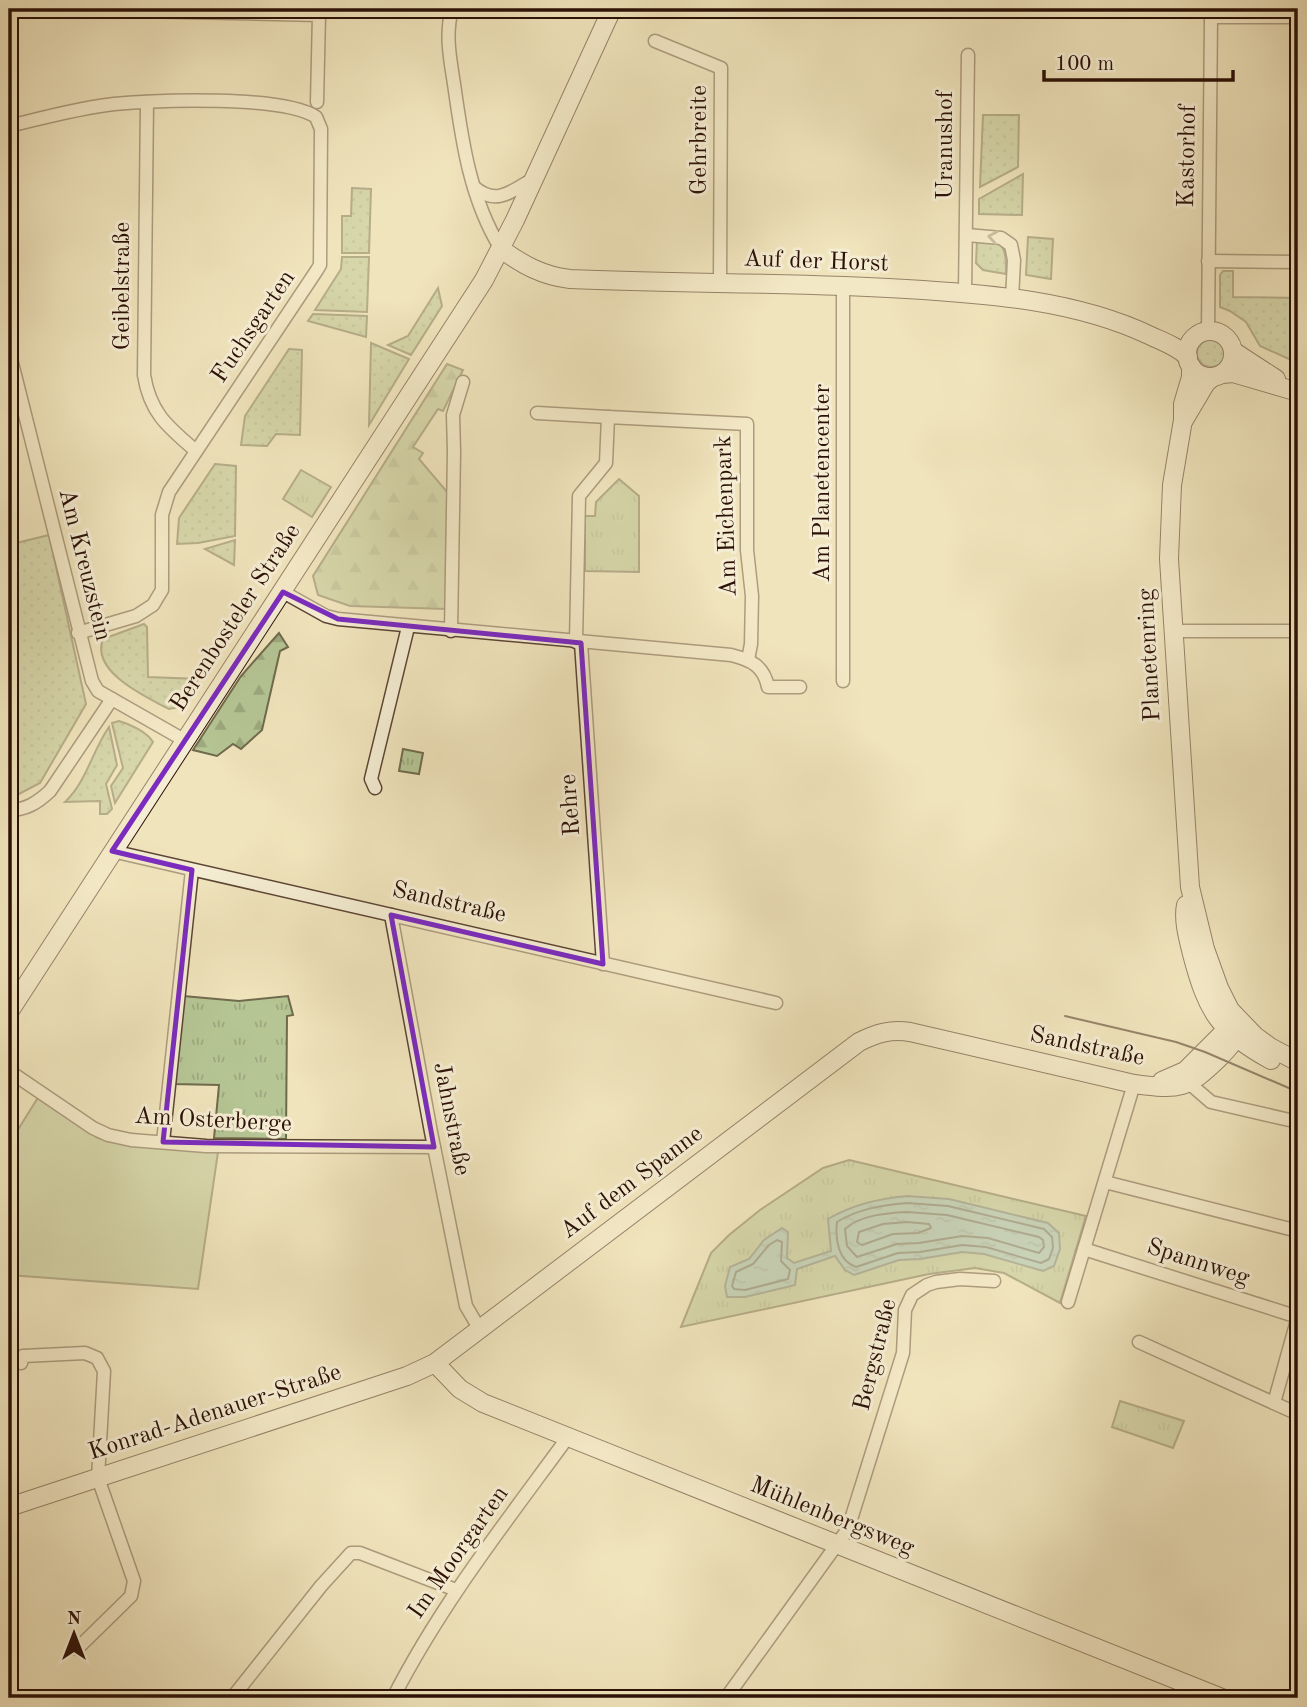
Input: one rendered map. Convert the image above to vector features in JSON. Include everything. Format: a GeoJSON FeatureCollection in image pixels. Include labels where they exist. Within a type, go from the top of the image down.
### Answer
{"type":"FeatureCollection","features":[{"type":"Feature","properties":{"kind":"street"},"geometry":{"type":"LineString","coordinates":[[46,9],[319,15],[317,102]]}},
{"type":"Feature","properties":{"kind":"street"},"geometry":{"type":"LineString","coordinates":[[452,9],[447,42],[463,146],[473,187],[487,226],[500,249]]}},
{"type":"Feature","properties":{"kind":"street","name":"Berenbosteler Straße"},"geometry":{"type":"LineString","coordinates":[[9,1012],[111,851],[283,592],[484,281],[535,178],[612,9]]}},
{"type":"Feature","properties":{"kind":"street","name":"Kastorhof"},"geometry":{"type":"LineString","coordinates":[[1204,333],[1208,261],[1211,17],[1288,18]]}},
{"type":"Feature","properties":{"kind":"street","name":"Gehrbreite"},"geometry":{"type":"LineString","coordinates":[[655,41],[721,68],[720,284]]}},
{"type":"Feature","properties":{"kind":"street","name":"Uranushof"},"geometry":{"type":"LineString","coordinates":[[965,293],[968,55]]}},
{"type":"Feature","properties":{"kind":"street","name":"Fuchsgarten"},"geometry":{"type":"LineString","coordinates":[[9,126],[87,108],[147,102],[237,102],[309,113],[316,117],[321,129],[320,265],[169,492],[163,506],[162,590],[153,605],[136,616],[78,634]]}},
{"type":"Feature","properties":{"kind":"street","name":"Geibelstraße"},"geometry":{"type":"LineString","coordinates":[[147,102],[144,375],[149,399],[158,416],[196,452]]}},
{"type":"Feature","properties":{"kind":"street"},"geometry":{"type":"LineString","coordinates":[[473,187],[482,194],[500,197],[535,178]]}},
{"type":"Feature","properties":{"kind":"street","name":"Uranushof"},"geometry":{"type":"LineString","coordinates":[[967,235],[1001,238],[1011,246],[1014,260],[1012,299]]}},
{"type":"Feature","properties":{"kind":"street","name":"Auf der Horst"},"geometry":{"type":"LineString","coordinates":[[500,249],[522,264],[550,276],[570,279],[843,286],[965,293],[1062,307],[1135,328],[1172,333],[1204,333]]}},
{"type":"Feature","properties":{"kind":"street"},"geometry":{"type":"LineString","coordinates":[[1208,261],[1298,262]]}},
{"type":"Feature","properties":{"kind":"street","name":"Am Planetencenter"},"geometry":{"type":"LineString","coordinates":[[843,286],[843,681]]}},
{"type":"Feature","properties":{"kind":"street","name":"Auf der Horst"},"geometry":{"type":"LineString","coordinates":[[1135,328],[1182,351],[1189,361]]}},
{"type":"Feature","properties":{"kind":"street"},"geometry":{"type":"LineString","coordinates":[[1218,375],[1233,360],[1233,351],[1224,336],[1204,333],[1192,340],[1189,361],[1196,372],[1218,375],[1233,373],[1296,391]]}},
{"type":"Feature","properties":{"kind":"street","name":"Am Kreuzstein"},"geometry":{"type":"LineString","coordinates":[[9,351],[78,634],[92,681],[98,691],[184,740]]}},
{"type":"Feature","properties":{"kind":"street"},"geometry":{"type":"LineString","coordinates":[[1233,351],[1296,391]]}},
{"type":"Feature","properties":{"kind":"street","name":"Planetenring"},"geometry":{"type":"LineString","coordinates":[[1189,361],[1191,377],[1183,404],[1183,420],[1175,462],[1169,559],[1190,887],[1185,911],[1189,943],[1210,1007],[1235,1032],[1298,1074]]}},
{"type":"Feature","properties":{"kind":"street","name":"Planetenring"},"geometry":{"type":"LineString","coordinates":[[1183,420],[1206,383],[1218,375]]}},
{"type":"Feature","properties":{"kind":"street"},"geometry":{"type":"LineString","coordinates":[[451,631],[453,415],[463,382]]}},
{"type":"Feature","properties":{"kind":"street","name":"Am Eichenpark"},"geometry":{"type":"LineString","coordinates":[[537,414],[747,424],[747,550],[752,596],[748,660]]}},
{"type":"Feature","properties":{"kind":"street"},"geometry":{"type":"LineString","coordinates":[[579,642],[579,496],[606,463],[608,417]]}},
{"type":"Feature","properties":{"kind":"street"},"geometry":{"type":"LineString","coordinates":[[283,592],[338,620],[732,655],[760,667],[768,687],[800,687]]}},
{"type":"Feature","properties":{"kind":"street"},"geometry":{"type":"LineString","coordinates":[[375,788],[371,779],[408,626]]}},
{"type":"Feature","properties":{"kind":"street"},"geometry":{"type":"LineString","coordinates":[[1173,631],[1298,631]]}},
{"type":"Feature","properties":{"kind":"street","name":"Rehre"},"geometry":{"type":"LineString","coordinates":[[579,642],[603,964]]}},
{"type":"Feature","properties":{"kind":"street"},"geometry":{"type":"LineString","coordinates":[[9,810],[26,808],[50,791],[113,699]]}},
{"type":"Feature","properties":{"kind":"street","name":"Sandstraße"},"geometry":{"type":"LineString","coordinates":[[111,851],[776,1003]]}},
{"type":"Feature","properties":{"kind":"street"},"geometry":{"type":"LineString","coordinates":[[163,1142],[192,870]]}},
{"type":"Feature","properties":{"kind":"street","name":"Jahnstraße"},"geometry":{"type":"LineString","coordinates":[[391,915],[466,1306],[479,1328]]}},
{"type":"Feature","properties":{"kind":"street","name":"Sandstraße"},"geometry":{"type":"LineString","coordinates":[[859,1042],[881,1032],[910,1032],[1142,1085],[1171,1088],[1189,1083]]}},
{"type":"Feature","properties":{"kind":"street"},"geometry":{"type":"LineString","coordinates":[[1235,1032],[1206,1071],[1189,1083],[1211,1102],[1298,1122]]}},
{"type":"Feature","properties":{"kind":"street"},"geometry":{"type":"LineString","coordinates":[[1068,1302],[1105,1182],[1142,1085],[1185,1071],[1235,1032]]}},
{"type":"Feature","properties":{"kind":"street","name":"Planetenring"},"geometry":{"type":"LineString","coordinates":[[1235,1032],[1298,1062]]}},
{"type":"Feature","properties":{"kind":"street","name":"Auf dem Spanne"},"geometry":{"type":"LineString","coordinates":[[435,1363],[859,1042]]}},
{"type":"Feature","properties":{"kind":"street","name":"Am Osterberge"},"geometry":{"type":"LineString","coordinates":[[9,1071],[101,1132],[131,1140],[206,1146],[434,1147]]}},
{"type":"Feature","properties":{"kind":"street"},"geometry":{"type":"LineString","coordinates":[[1105,1182],[1298,1231]]}},
{"type":"Feature","properties":{"kind":"street","name":"Spannweg"},"geometry":{"type":"LineString","coordinates":[[1084,1249],[1298,1317],[1274,1403]]}},
{"type":"Feature","properties":{"kind":"street","name":"Bergstraße"},"geometry":{"type":"LineString","coordinates":[[726,1698],[848,1529],[903,1353],[907,1303],[918,1290],[936,1282],[960,1279],[994,1280]]}},
{"type":"Feature","properties":{"kind":"street"},"geometry":{"type":"LineString","coordinates":[[1139,1342],[1298,1414]]}},
{"type":"Feature","properties":{"kind":"street"},"geometry":{"type":"LineString","coordinates":[[21,1363],[23,1356],[85,1353],[92,1354],[102,1363],[104,1370],[98,1478],[134,1581],[134,1589],[131,1596],[77,1649]]}},
{"type":"Feature","properties":{"kind":"street","name":"Mühlenbergsweg"},"geometry":{"type":"LineString","coordinates":[[435,1363],[467,1395],[1222,1698]]}},
{"type":"Feature","properties":{"kind":"street","name":"Konrad-Adenauer-Straße"},"geometry":{"type":"LineString","coordinates":[[9,1507],[407,1376],[435,1363]]}},
{"type":"Feature","properties":{"kind":"street","name":"Im Moorgarten"},"geometry":{"type":"LineString","coordinates":[[393,1698],[415,1656],[456,1590],[568,1437]]}},
{"type":"Feature","properties":{"kind":"street"},"geometry":{"type":"LineString","coordinates":[[232,1698],[321,1586],[351,1553],[360,1553],[456,1590]]}},
{"type":"Feature","properties":{"kind":"highlighted area"},"geometry":{"type":"Polygon","coordinates":[[[283,592],[338,619],[581,643],[603,964],[391,915],[434,1147],[163,1142],[192,870],[112,851],[283,592]]]}},
{"type":"Feature","properties":{"kind":"green space"},"geometry":{"type":"Polygon","coordinates":[[[983,115],[1019,115],[1018,167],[980,187],[983,115]]]}},
{"type":"Feature","properties":{"kind":"green space"},"geometry":{"type":"Polygon","coordinates":[[[1023,174],[1022,215],[979,214],[979,199],[1023,174]]]}},
{"type":"Feature","properties":{"kind":"green space"},"geometry":{"type":"Polygon","coordinates":[[[352,188],[371,189],[369,253],[342,253],[342,216],[351,216],[352,188]]]}},
{"type":"Feature","properties":{"kind":"green space"},"geometry":{"type":"Polygon","coordinates":[[[1028,237],[1053,239],[1051,279],[1026,275],[1028,237]]]}},
{"type":"Feature","properties":{"kind":"green space"},"geometry":{"type":"Polygon","coordinates":[[[977,240],[993,242],[1002,247],[1006,274],[983,270],[976,263],[977,240]]]}},
{"type":"Feature","properties":{"kind":"green space"},"geometry":{"type":"Polygon","coordinates":[[[342,257],[369,257],[367,312],[315,310],[341,269],[342,257]]]}},
{"type":"Feature","properties":{"kind":"green space"},"geometry":{"type":"Polygon","coordinates":[[[1223,271],[1233,271],[1233,297],[1298,298],[1298,363],[1260,346],[1246,322],[1220,307],[1220,275],[1223,271]]]}},
{"type":"Feature","properties":{"kind":"green space"},"geometry":{"type":"Polygon","coordinates":[[[438,288],[442,306],[411,355],[388,345],[408,336],[438,288]]]}},
{"type":"Feature","properties":{"kind":"green space"},"geometry":{"type":"Polygon","coordinates":[[[313,314],[367,316],[366,337],[308,321],[313,314]]]}},
{"type":"Feature","properties":{"kind":"green space"},"geometry":{"type":"Polygon","coordinates":[[[1211,339],[1221,343],[1225,353],[1221,363],[1211,367],[1201,363],[1197,353],[1201,343],[1211,339]]]}},
{"type":"Feature","properties":{"kind":"green space"},"geometry":{"type":"Polygon","coordinates":[[[371,343],[409,359],[369,425],[371,343]]]}},
{"type":"Feature","properties":{"kind":"green space"},"geometry":{"type":"Polygon","coordinates":[[[289,349],[302,350],[300,435],[276,434],[267,446],[241,445],[245,416],[289,349]]]}},
{"type":"Feature","properties":{"kind":"green space"},"geometry":{"type":"Polygon","coordinates":[[[447,364],[463,370],[443,411],[438,409],[413,447],[423,453],[419,459],[448,493],[447,609],[350,606],[318,595],[313,576],[447,364]]]}},
{"type":"Feature","properties":{"kind":"green space"},"geometry":{"type":"Polygon","coordinates":[[[215,464],[236,466],[235,536],[177,544],[179,518],[215,464]]]}},
{"type":"Feature","properties":{"kind":"green space"},"geometry":{"type":"Polygon","coordinates":[[[301,470],[331,487],[312,517],[283,499],[301,470]]]}},
{"type":"Feature","properties":{"kind":"green space"},"geometry":{"type":"Polygon","coordinates":[[[619,479],[639,496],[639,572],[585,571],[585,516],[595,516],[596,502],[619,479]]]}},
{"type":"Feature","properties":{"kind":"green space"},"geometry":{"type":"Polygon","coordinates":[[[9,533],[12,544],[49,535],[86,704],[40,783],[19,794],[9,794],[9,533]]]}},
{"type":"Feature","properties":{"kind":"green space"},"geometry":{"type":"Polygon","coordinates":[[[235,540],[234,565],[205,549],[235,540]]]}},
{"type":"Feature","properties":{"kind":"green space"},"geometry":{"type":"Polygon","coordinates":[[[144,624],[147,627],[148,677],[199,679],[179,707],[169,709],[142,695],[120,680],[104,661],[101,650],[103,639],[144,624]]]}},
{"type":"Feature","properties":{"kind":"green space"},"geometry":{"type":"Polygon","coordinates":[[[279,633],[288,647],[280,651],[262,730],[241,749],[233,744],[217,756],[193,750],[241,676],[279,633]]]}},
{"type":"Feature","properties":{"kind":"green space"},"geometry":{"type":"Polygon","coordinates":[[[119,721],[138,729],[153,742],[115,803],[111,786],[123,768],[112,723],[119,721]]]}},
{"type":"Feature","properties":{"kind":"green space"},"geometry":{"type":"Polygon","coordinates":[[[109,727],[117,765],[106,784],[112,809],[107,814],[100,814],[100,801],[65,802],[79,785],[109,727]]]}},
{"type":"Feature","properties":{"kind":"green space"},"geometry":{"type":"Polygon","coordinates":[[[403,749],[423,753],[419,774],[399,771],[403,749]]]}},
{"type":"Feature","properties":{"kind":"green space"},"geometry":{"type":"Polygon","coordinates":[[[183,996],[239,1001],[288,996],[293,1015],[287,1016],[286,1139],[214,1138],[219,1085],[173,1084],[183,996]]]}},
{"type":"Feature","properties":{"kind":"green space"},"geometry":{"type":"Polygon","coordinates":[[[39,1096],[98,1138],[218,1152],[198,1289],[9,1275],[9,1144],[39,1096]]]}},
{"type":"Feature","properties":{"kind":"green space"},"geometry":{"type":"Polygon","coordinates":[[[849,1160],[1086,1216],[1060,1303],[1004,1273],[975,1268],[929,1274],[681,1327],[711,1253],[729,1235],[760,1210],[823,1168],[849,1160]]]}},
{"type":"Feature","properties":{"kind":"green space"},"geometry":{"type":"Polygon","coordinates":[[[1120,1401],[1184,1421],[1173,1448],[1112,1427],[1120,1401]]]}},
{"type":"Feature","properties":{"kind":"water"},"geometry":{"type":"Polygon","coordinates":[[[907,1196],[949,1199],[1048,1223],[1059,1233],[1060,1249],[1054,1266],[1043,1271],[984,1254],[962,1252],[899,1260],[854,1275],[845,1270],[835,1256],[797,1269],[795,1285],[745,1297],[727,1297],[725,1286],[730,1267],[749,1259],[764,1240],[782,1228],[788,1232],[787,1258],[794,1263],[831,1251],[828,1219],[866,1203],[907,1196]]]}},
{"type":"Feature","properties":{"kind":"tram line"},"geometry":{"type":"LineString","coordinates":[[1065,1016],[1176,1042],[1298,1092]]}}]}
